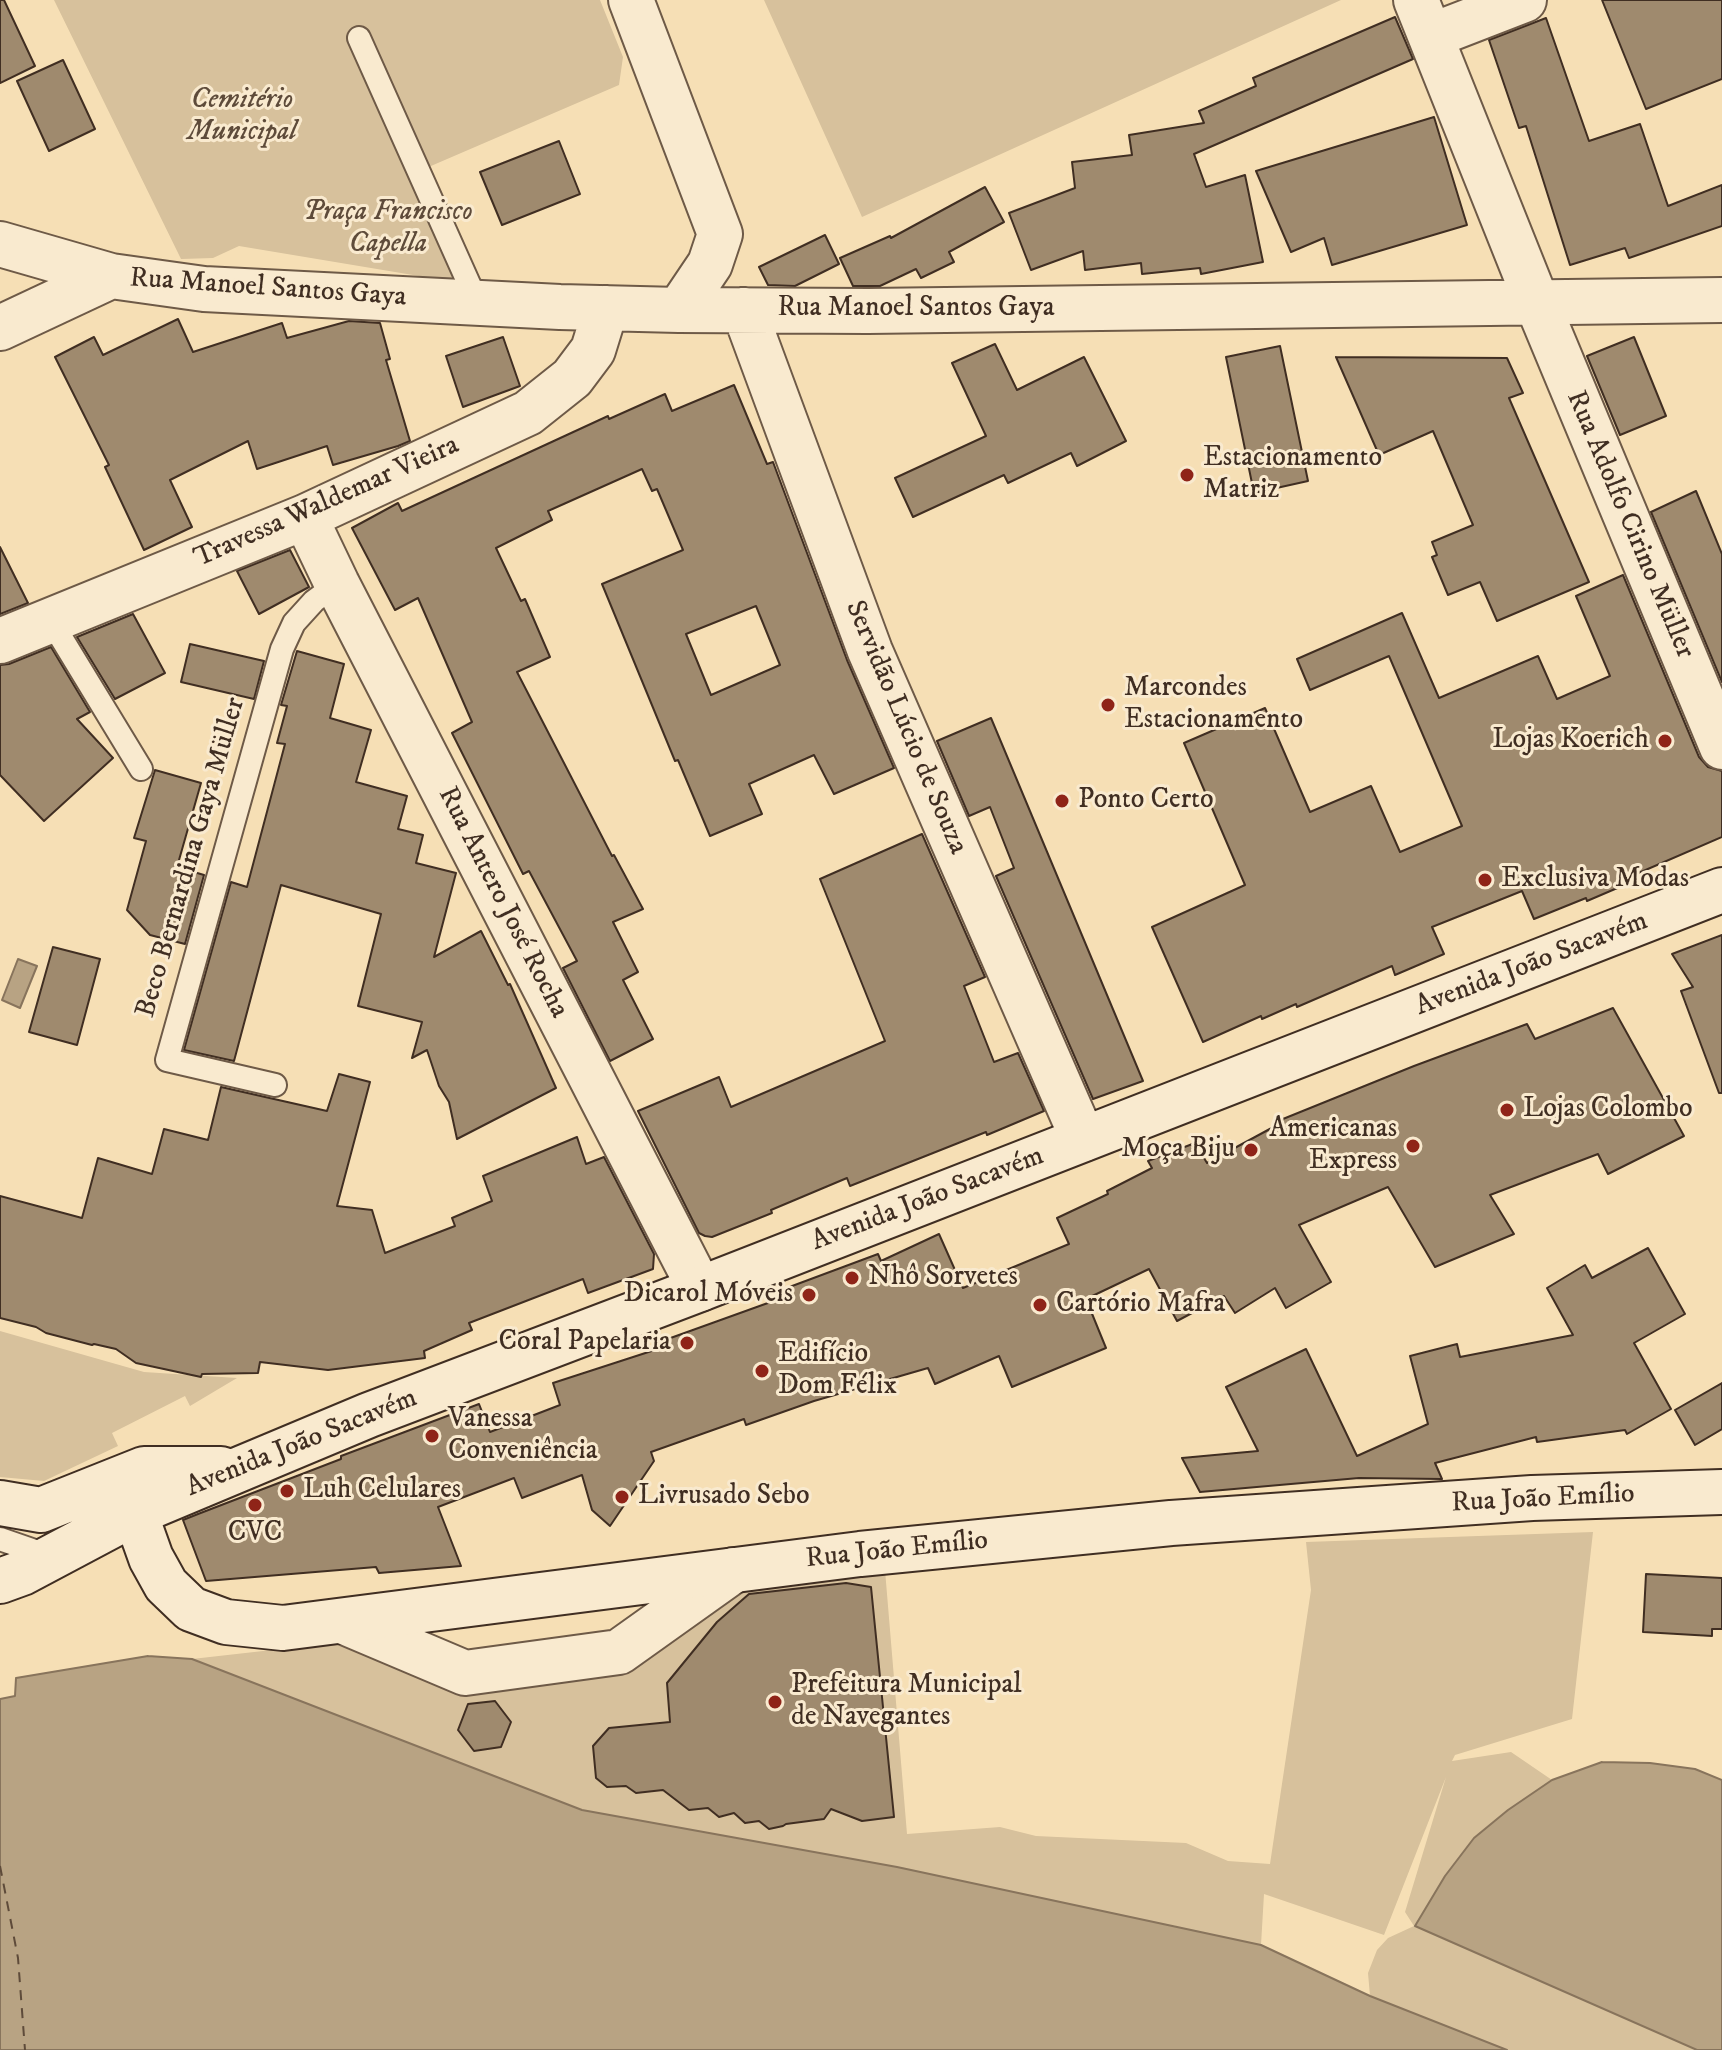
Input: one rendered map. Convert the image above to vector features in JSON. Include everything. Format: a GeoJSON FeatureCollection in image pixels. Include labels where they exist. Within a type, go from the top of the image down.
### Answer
{"type":"FeatureCollection","features":[{"type":"Feature","properties":{"kind":"street"},"geometry":{"type":"LineString","coordinates":[[631,0],[720,234],[710,264],[679,310]]}},
{"type":"Feature","properties":{"kind":"street"},"geometry":{"type":"LineString","coordinates":[[1424,18],[1524,0]]}},
{"type":"Feature","properties":{"kind":"street","name":"Rua Adolfo Cirino Müller"},"geometry":{"type":"LineString","coordinates":[[1424,18],[1537,303],[1722,747]]}},
{"type":"Feature","properties":{"kind":"street","name":"Rua Manoel Santos Gaya"},"geometry":{"type":"LineString","coordinates":[[0,244],[111,276],[204,289],[478,304],[868,311],[1722,300]]}},
{"type":"Feature","properties":{"kind":"street"},"geometry":{"type":"LineString","coordinates":[[0,328],[111,276]]}},
{"type":"Feature","properties":{"kind":"street","name":"Travessa Waldemar Vieira"},"geometry":{"type":"LineString","coordinates":[[0,641],[305,517],[528,413],[572,378],[593,350],[606,308]]}},
{"type":"Feature","properties":{"kind":"street","name":"Servidão Lúcio de Souza"},"geometry":{"type":"LineString","coordinates":[[744,310],[870,651],[1083,1139]]}},
{"type":"Feature","properties":{"kind":"street","name":"Rua Antero José Rocha"},"geometry":{"type":"LineString","coordinates":[[305,517],[700,1289]]}},
{"type":"Feature","properties":{"kind":"street","name":"Avenida João Sacavém"},"geometry":{"type":"LineString","coordinates":[[0,1581],[22,1573],[135,1513],[369,1415],[1722,890]]}},
{"type":"Feature","properties":{"kind":"street"},"geometry":{"type":"LineString","coordinates":[[0,1503],[41,1510],[144,1469],[241,1469]]}},
{"type":"Feature","properties":{"kind":"street","name":"Rua João Emílio"},"geometry":{"type":"LineString","coordinates":[[135,1513],[151,1558],[166,1585],[191,1609],[226,1622],[283,1628],[873,1553],[1171,1523],[1532,1498],[1722,1492]]}},
{"type":"Feature","properties":{"kind":"street"},"geometry":{"type":"LineString","coordinates":[[342,1621],[465,1673],[619,1652],[734,1570]]}},
{"type":"Feature","properties":{"kind":"lane"},"geometry":{"type":"LineString","coordinates":[[359,38],[478,304]]}},
{"type":"Feature","properties":{"kind":"lane","name":"Beco Bernardina Gaya Müller"},"geometry":{"type":"LineString","coordinates":[[275,1085],[167,1060],[282,649],[294,623],[314,601],[337,584]]}},
{"type":"Feature","properties":{"kind":"lane"},"geometry":{"type":"LineString","coordinates":[[51,621],[141,769]]}},
{"type":"Feature","properties":{"kind":"lane"},"geometry":{"type":"LineString","coordinates":[[0,1539],[52,1557]]}},
{"type":"Feature","properties":{"kind":"green space","name":"Cemitério Municipal"},"geometry":{"type":"Polygon","coordinates":[[[54,0],[600,0],[623,57],[619,85],[410,175],[455,282],[239,246],[213,258],[181,259],[54,0]]]}},
{"type":"Feature","properties":{"kind":"green space"},"geometry":{"type":"Polygon","coordinates":[[[764,0],[1341,0],[862,217],[764,0]]]}},
{"type":"Feature","properties":{"kind":"green space"},"geometry":{"type":"Polygon","coordinates":[[[0,1331],[144,1372],[237,1378],[190,1406],[185,1396],[112,1433],[118,1446],[44,1481],[0,1477],[0,1331]]]}},
{"type":"Feature","properties":{"kind":"green space"},"geometry":{"type":"Polygon","coordinates":[[[1593,1532],[1572,1719],[1455,1755],[1452,1761],[1511,1752],[1552,1780],[1508,1810],[1415,1925],[1697,2050],[1507,2050],[1370,1996],[1368,1973],[1377,1950],[1388,1938],[1414,1926],[1405,1912],[1446,1777],[1384,1935],[1264,1894],[1261,1945],[897,1867],[582,1810],[192,1659],[343,1642],[459,1694],[625,1671],[741,1587],[885,1570],[907,1834],[1000,1827],[1036,1836],[1186,1843],[1228,1861],[1270,1864],[1311,1590],[1306,1542],[1593,1532]]]}},
{"type":"Feature","properties":{"kind":"shaded area"},"geometry":{"type":"Polygon","coordinates":[[[18,959],[37,966],[20,1008],[2,1000],[18,959]]]}},
{"type":"Feature","properties":{"kind":"shaded area"},"geometry":{"type":"Polygon","coordinates":[[[148,1656],[192,1659],[582,1810],[897,1867],[1261,1945],[1370,1996],[1507,2050],[0,2050],[0,1699],[15,1696],[16,1678],[148,1656]]]}},
{"type":"Feature","properties":{"kind":"shaded area"},"geometry":{"type":"Polygon","coordinates":[[[1602,1762],[1650,1763],[1695,1769],[1722,1780],[1722,2050],[1697,2050],[1415,1926],[1445,1876],[1474,1838],[1552,1780],[1602,1762]]]}},
{"type":"Feature","properties":{"kind":"building"},"geometry":{"type":"Polygon","coordinates":[[[0,0],[4,0],[35,66],[0,83],[0,0]]]}},
{"type":"Feature","properties":{"kind":"building"},"geometry":{"type":"Polygon","coordinates":[[[1602,0],[1722,0],[1722,79],[1646,109],[1602,0]]]}},
{"type":"Feature","properties":{"kind":"building"},"geometry":{"type":"Polygon","coordinates":[[[1395,17],[1413,59],[1194,154],[1206,187],[1245,175],[1263,262],[1201,274],[1200,268],[1142,274],[1141,263],[1085,270],[1083,251],[1031,270],[1009,213],[1075,188],[1072,162],[1132,155],[1129,135],[1204,123],[1199,111],[1256,86],[1253,78],[1395,17]]]}},
{"type":"Feature","properties":{"kind":"building"},"geometry":{"type":"Polygon","coordinates":[[[1546,18],[1589,141],[1640,124],[1668,206],[1722,185],[1722,226],[1629,258],[1625,248],[1570,265],[1526,126],[1519,128],[1489,40],[1546,18]]]}},
{"type":"Feature","properties":{"kind":"building"},"geometry":{"type":"Polygon","coordinates":[[[63,60],[95,129],[49,151],[17,81],[63,60]]]}},
{"type":"Feature","properties":{"kind":"building"},"geometry":{"type":"Polygon","coordinates":[[[1434,117],[1467,225],[1332,265],[1324,238],[1291,252],[1256,171],[1434,117]]]}},
{"type":"Feature","properties":{"kind":"building"},"geometry":{"type":"Polygon","coordinates":[[[559,141],[580,194],[502,225],[480,172],[559,141]]]}},
{"type":"Feature","properties":{"kind":"building"},"geometry":{"type":"Polygon","coordinates":[[[985,187],[1004,222],[949,252],[954,262],[921,278],[916,269],[880,286],[853,286],[840,258],[891,238],[985,187]]]}},
{"type":"Feature","properties":{"kind":"building"},"geometry":{"type":"Polygon","coordinates":[[[825,235],[839,264],[795,286],[768,285],[759,267],[825,235]]]}},
{"type":"Feature","properties":{"kind":"building"},"geometry":{"type":"Polygon","coordinates":[[[178,319],[193,352],[282,323],[287,338],[349,321],[380,323],[390,359],[386,360],[410,441],[333,465],[327,446],[257,469],[248,441],[170,480],[192,527],[144,550],[105,467],[109,465],[55,357],[94,337],[103,355],[178,319]]]}},
{"type":"Feature","properties":{"kind":"building"},"geometry":{"type":"Polygon","coordinates":[[[503,337],[520,386],[463,407],[446,356],[503,337]]]}},
{"type":"Feature","properties":{"kind":"building"},"geometry":{"type":"Polygon","coordinates":[[[1634,337],[1666,416],[1620,435],[1587,356],[1634,337]]]}},
{"type":"Feature","properties":{"kind":"building"},"geometry":{"type":"Polygon","coordinates":[[[995,344],[1017,390],[1084,357],[1126,441],[1077,466],[1071,453],[1008,483],[1004,475],[913,517],[895,478],[986,436],[952,363],[995,344]]]}},
{"type":"Feature","properties":{"kind":"building"},"geometry":{"type":"Polygon","coordinates":[[[1280,346],[1308,481],[1254,493],[1226,357],[1280,346]]]}},
{"type":"Feature","properties":{"kind":"building"},"geometry":{"type":"Polygon","coordinates":[[[1336,357],[1507,358],[1523,393],[1509,398],[1589,582],[1497,621],[1480,582],[1448,595],[1432,557],[1437,555],[1432,542],[1473,525],[1433,431],[1379,455],[1336,357]]]}},
{"type":"Feature","properties":{"kind":"building"},"geometry":{"type":"Polygon","coordinates":[[[734,385],[767,464],[773,462],[847,660],[894,768],[834,794],[814,755],[749,784],[762,814],[710,836],[678,760],[675,761],[602,584],[683,550],[657,489],[652,491],[642,469],[548,511],[552,520],[496,548],[521,601],[525,599],[550,657],[517,672],[612,856],[643,909],[613,922],[638,972],[623,980],[653,1039],[610,1061],[563,968],[577,961],[529,871],[523,874],[452,733],[472,722],[418,598],[395,610],[352,528],[398,503],[402,511],[608,416],[609,419],[665,394],[672,411],[734,385]],[[756,606],[686,634],[711,695],[780,665],[756,606]]]}},
{"type":"Feature","properties":{"kind":"building"},"geometry":{"type":"Polygon","coordinates":[[[1696,491],[1722,554],[1722,682],[1651,512],[1696,491]]]}},
{"type":"Feature","properties":{"kind":"building"},"geometry":{"type":"Polygon","coordinates":[[[0,547],[28,603],[0,614],[0,547]]]}},
{"type":"Feature","properties":{"kind":"building"},"geometry":{"type":"Polygon","coordinates":[[[290,550],[309,587],[259,614],[237,571],[290,550]]]}},
{"type":"Feature","properties":{"kind":"building"},"geometry":{"type":"Polygon","coordinates":[[[1623,575],[1699,757],[1708,767],[1722,771],[1722,837],[1634,875],[1636,880],[1534,919],[1522,891],[1432,927],[1444,954],[1395,975],[1392,966],[1297,1007],[1296,1004],[1262,1019],[1261,1016],[1203,1042],[1152,927],[1245,885],[1184,743],[1265,708],[1310,812],[1371,786],[1400,852],[1462,826],[1389,656],[1310,690],[1297,659],[1402,613],[1439,698],[1538,656],[1557,699],[1610,676],[1576,596],[1623,575]]]}},
{"type":"Feature","properties":{"kind":"building"},"geometry":{"type":"Polygon","coordinates":[[[133,614],[165,673],[115,699],[77,637],[133,614]]]}},
{"type":"Feature","properties":{"kind":"building"},"geometry":{"type":"Polygon","coordinates":[[[190,644],[264,661],[254,699],[181,682],[190,644]]]}},
{"type":"Feature","properties":{"kind":"building"},"geometry":{"type":"Polygon","coordinates":[[[51,647],[90,712],[77,719],[113,758],[44,821],[0,775],[0,665],[51,647]]]}},
{"type":"Feature","properties":{"kind":"building"},"geometry":{"type":"Polygon","coordinates":[[[297,651],[344,664],[330,718],[371,730],[356,782],[407,796],[398,829],[423,835],[416,863],[456,873],[434,957],[481,931],[510,984],[556,1088],[457,1139],[449,1102],[439,1086],[427,1050],[412,1058],[422,1022],[358,1006],[381,914],[281,885],[234,1061],[184,1050],[231,882],[247,887],[285,744],[277,743],[287,706],[281,705],[297,651]]]}},
{"type":"Feature","properties":{"kind":"building"},"geometry":{"type":"Polygon","coordinates":[[[991,718],[1143,1081],[1093,1099],[996,876],[1014,868],[990,807],[969,816],[937,741],[991,718]]]}},
{"type":"Feature","properties":{"kind":"building"},"geometry":{"type":"Polygon","coordinates":[[[155,770],[201,783],[177,867],[204,875],[185,944],[150,935],[127,910],[146,841],[134,838],[155,770]]]}},
{"type":"Feature","properties":{"kind":"building"},"geometry":{"type":"Polygon","coordinates":[[[922,834],[985,977],[964,986],[994,1062],[1018,1053],[1044,1111],[850,1186],[847,1178],[712,1237],[699,1233],[638,1111],[719,1077],[731,1107],[885,1041],[820,879],[922,834]]]}},
{"type":"Feature","properties":{"kind":"building"},"geometry":{"type":"Polygon","coordinates":[[[1722,935],[1722,1093],[1719,1093],[1681,991],[1693,987],[1672,954],[1722,935]]]}},
{"type":"Feature","properties":{"kind":"building"},"geometry":{"type":"Polygon","coordinates":[[[53,947],[100,959],[77,1045],[29,1032],[53,947]]]}},
{"type":"Feature","properties":{"kind":"building"},"geometry":{"type":"Polygon","coordinates":[[[1613,1008],[1684,1136],[1608,1174],[1598,1154],[1490,1195],[1514,1234],[1435,1267],[1388,1187],[1299,1225],[1331,1282],[1286,1308],[1275,1288],[1235,1313],[1224,1296],[1177,1321],[1149,1269],[1086,1299],[1106,1348],[1012,1387],[999,1356],[935,1384],[928,1368],[814,1401],[746,1425],[744,1419],[651,1452],[654,1461],[610,1526],[592,1510],[582,1475],[522,1498],[514,1478],[438,1507],[461,1566],[379,1573],[376,1567],[206,1581],[183,1520],[479,1404],[490,1432],[560,1405],[553,1383],[667,1346],[665,1340],[779,1299],[776,1292],[878,1254],[881,1261],[939,1234],[963,1288],[1069,1244],[1057,1218],[1108,1194],[1107,1191],[1152,1168],[1148,1161],[1195,1143],[1207,1163],[1279,1124],[1278,1121],[1414,1066],[1527,1024],[1535,1039],[1613,1008]]]}},
{"type":"Feature","properties":{"kind":"building"},"geometry":{"type":"Polygon","coordinates":[[[339,1074],[370,1082],[337,1206],[372,1210],[385,1253],[455,1226],[452,1218],[492,1201],[483,1176],[577,1137],[586,1164],[604,1157],[654,1254],[653,1269],[588,1293],[583,1279],[469,1323],[472,1330],[424,1351],[425,1358],[328,1370],[260,1362],[258,1373],[202,1374],[201,1377],[136,1363],[116,1349],[46,1333],[36,1327],[0,1318],[0,1196],[82,1218],[98,1158],[152,1174],[164,1129],[208,1140],[221,1087],[327,1111],[339,1074]]]}},
{"type":"Feature","properties":{"kind":"building"},"geometry":{"type":"Polygon","coordinates":[[[1648,1248],[1685,1314],[1634,1343],[1671,1409],[1627,1434],[1625,1430],[1537,1442],[1536,1437],[1435,1463],[1442,1479],[1359,1478],[1200,1492],[1182,1458],[1258,1451],[1226,1387],[1306,1349],[1357,1456],[1428,1424],[1410,1356],[1457,1344],[1460,1357],[1573,1335],[1547,1288],[1585,1265],[1592,1278],[1648,1248]]]}},
{"type":"Feature","properties":{"kind":"building"},"geometry":{"type":"Polygon","coordinates":[[[1722,1383],[1722,1429],[1695,1445],[1675,1410],[1722,1383]]]}},
{"type":"Feature","properties":{"kind":"building"},"geometry":{"type":"Polygon","coordinates":[[[1646,1574],[1722,1578],[1722,1629],[1712,1629],[1712,1636],[1643,1632],[1646,1574]]]}},
{"type":"Feature","properties":{"kind":"building","name":"Prefeitura Municipal de Navegantes"},"geometry":{"type":"Polygon","coordinates":[[[846,1583],[871,1587],[894,1817],[862,1821],[831,1809],[824,1819],[769,1829],[759,1821],[745,1823],[734,1813],[719,1817],[708,1808],[689,1810],[663,1790],[636,1793],[626,1786],[607,1787],[596,1778],[593,1746],[609,1728],[670,1722],[667,1683],[717,1622],[749,1594],[846,1583]]]}},
{"type":"Feature","properties":{"kind":"building"},"geometry":{"type":"Polygon","coordinates":[[[495,1701],[511,1722],[501,1747],[474,1751],[458,1730],[468,1704],[495,1701]]]}},
{"type":"Feature","properties":{"kind":"ferry route"},"geometry":{"type":"LineString","coordinates":[[0,1866],[18,1958],[25,2050]]}},
{"type":"Feature","properties":{"kind":"place","name":"Estacionamento Matriz"},"geometry":{"type":"Point","coordinates":[1187,475]}},
{"type":"Feature","properties":{"kind":"place","name":"Marcondes Estacionamento"},"geometry":{"type":"Point","coordinates":[1108,705]}},
{"type":"Feature","properties":{"kind":"place","name":"Lojas Koerich"},"geometry":{"type":"Point","coordinates":[1665,741]}},
{"type":"Feature","properties":{"kind":"place","name":"Ponto Certo"},"geometry":{"type":"Point","coordinates":[1062,801]}},
{"type":"Feature","properties":{"kind":"place","name":"Exclusiva Modas"},"geometry":{"type":"Point","coordinates":[1485,880]}},
{"type":"Feature","properties":{"kind":"place","name":"Lojas Colombo"},"geometry":{"type":"Point","coordinates":[1507,1110]}},
{"type":"Feature","properties":{"kind":"place","name":"Americanas Express"},"geometry":{"type":"Point","coordinates":[1413,1146]}},
{"type":"Feature","properties":{"kind":"place","name":"Moça Biju"},"geometry":{"type":"Point","coordinates":[1251,1150]}},
{"type":"Feature","properties":{"kind":"place","name":"Nhô Sorvetes"},"geometry":{"type":"Point","coordinates":[852,1278]}},
{"type":"Feature","properties":{"kind":"place","name":"Dicarol Móveis"},"geometry":{"type":"Point","coordinates":[809,1295]}},
{"type":"Feature","properties":{"kind":"place","name":"Cartório Mafra"},"geometry":{"type":"Point","coordinates":[1040,1305]}},
{"type":"Feature","properties":{"kind":"place","name":"Coral Papelaria"},"geometry":{"type":"Point","coordinates":[687,1343]}},
{"type":"Feature","properties":{"kind":"place","name":"Edifício Dom Félix"},"geometry":{"type":"Point","coordinates":[762,1371]}},
{"type":"Feature","properties":{"kind":"place","name":"Vanessa Conveniência"},"geometry":{"type":"Point","coordinates":[432,1436]}},
{"type":"Feature","properties":{"kind":"place","name":"Luh Celulares"},"geometry":{"type":"Point","coordinates":[287,1491]}},
{"type":"Feature","properties":{"kind":"place","name":"Livrusado Sebo"},"geometry":{"type":"Point","coordinates":[622,1497]}},
{"type":"Feature","properties":{"kind":"place","name":"CVC"},"geometry":{"type":"Point","coordinates":[255,1505]}},
{"type":"Feature","properties":{"kind":"place","name":"Prefeitura Municipal de Navegantes"},"geometry":{"type":"Point","coordinates":[775,1702]}},
{"type":"Feature","properties":{"kind":"park label","name":"Praça Francisco Capella"},"geometry":{"type":"Point","coordinates":[388,229]}}]}
